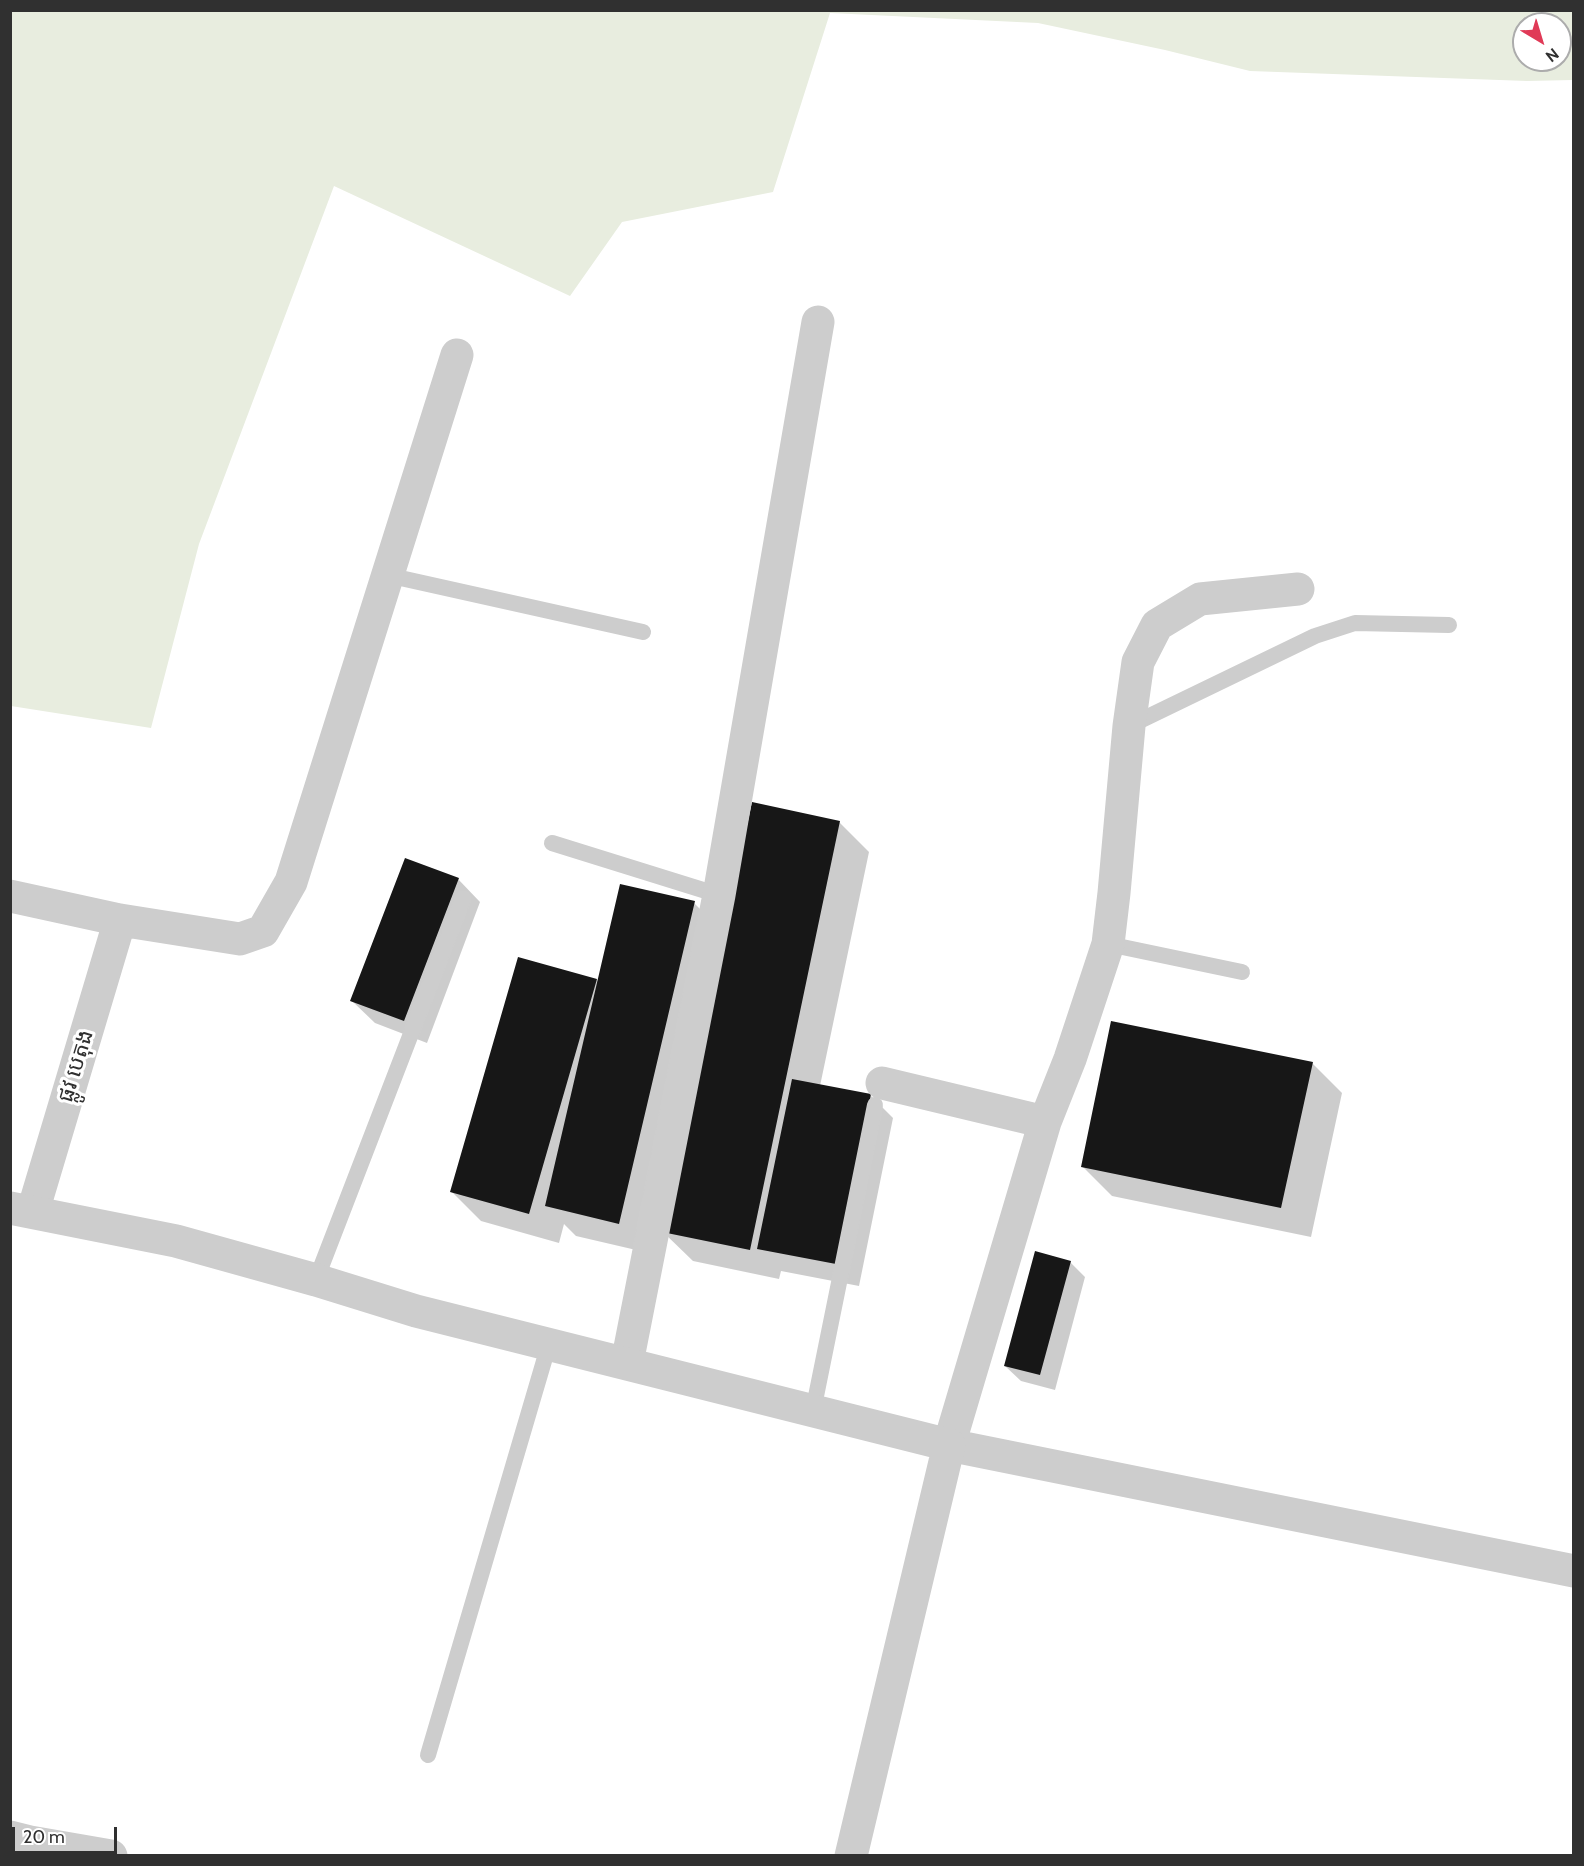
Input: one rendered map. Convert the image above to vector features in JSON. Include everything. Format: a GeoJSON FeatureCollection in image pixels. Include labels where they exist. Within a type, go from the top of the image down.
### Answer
{"type":"FeatureCollection","features":[{"type":"Feature","properties":{"kind":"street"},"geometry":{"type":"LineString","coordinates":[[627,1363],[719,895],[818,322]]}},
{"type":"Feature","properties":{"kind":"street"},"geometry":{"type":"LineString","coordinates":[[10,896],[120,920],[240,939],[263,930],[291,882],[457,355]]}},
{"type":"Feature","properties":{"kind":"street"},"geometry":{"type":"LineString","coordinates":[[851,1856],[949,1445],[1045,1122],[1070,1059],[1108,944],[1129,726],[1138,662],[1157,624],[1200,599],[1298,589]]}},
{"type":"Feature","properties":{"kind":"street","name":"ផ្លូវ បេតុង"},"geometry":{"type":"LineString","coordinates":[[22,1210],[120,920]]}},
{"type":"Feature","properties":{"kind":"street"},"geometry":{"type":"LineString","coordinates":[[879,1094],[1045,1122]]}},
{"type":"Feature","properties":{"kind":"street"},"geometry":{"type":"LineString","coordinates":[[22,1210],[176,1241],[416,1311],[949,1445],[1574,1571]]}},
{"type":"Feature","properties":{"kind":"street"},"geometry":{"type":"LineString","coordinates":[[10,1837],[111,1856]]}},
{"type":"Feature","properties":{"kind":"lane"},"geometry":{"type":"LineString","coordinates":[[387,575],[643,632]]}},
{"type":"Feature","properties":{"kind":"lane"},"geometry":{"type":"LineString","coordinates":[[1129,726],[1315,636],[1355,623],[1449,625]]}},
{"type":"Feature","properties":{"kind":"lane"},"geometry":{"type":"LineString","coordinates":[[552,843],[719,895]]}},
{"type":"Feature","properties":{"kind":"lane"},"geometry":{"type":"LineString","coordinates":[[316,1280],[463,899]]}},
{"type":"Feature","properties":{"kind":"lane"},"geometry":{"type":"LineString","coordinates":[[1108,944],[1242,972]]}},
{"type":"Feature","properties":{"kind":"lane"},"geometry":{"type":"LineString","coordinates":[[813,1411],[879,1094]]}},
{"type":"Feature","properties":{"kind":"lane"},"geometry":{"type":"LineString","coordinates":[[428,1755],[549,1344]]}},
{"type":"Feature","properties":{"kind":"shaded area"},"geometry":{"type":"Polygon","coordinates":[[[1573,10],[1573,80],[1527,81],[1250,71],[1038,23],[830,13],[773,192],[622,222],[570,296],[334,186],[199,544],[151,728],[11,706],[11,11],[1573,10]]]}},
{"type":"Feature","properties":{"kind":"building"},"geometry":{"type":"Polygon","coordinates":[[[752,802],[840,821],[750,1250],[662,1232],[752,802]]]}},
{"type":"Feature","properties":{"kind":"building"},"geometry":{"type":"Polygon","coordinates":[[[405,858],[459,878],[404,1021],[350,1001],[405,858]]]}},
{"type":"Feature","properties":{"kind":"building"},"geometry":{"type":"Polygon","coordinates":[[[620,884],[695,901],[619,1224],[545,1206],[620,884]]]}},
{"type":"Feature","properties":{"kind":"building"},"geometry":{"type":"Polygon","coordinates":[[[518,957],[597,979],[529,1214],[450,1192],[518,957]]]}},
{"type":"Feature","properties":{"kind":"building"},"geometry":{"type":"Polygon","coordinates":[[[1111,1021],[1313,1062],[1281,1208],[1081,1167],[1111,1021]]]}},
{"type":"Feature","properties":{"kind":"building"},"geometry":{"type":"Polygon","coordinates":[[[792,1079],[871,1094],[836,1264],[757,1249],[792,1079]]]}},
{"type":"Feature","properties":{"kind":"building"},"geometry":{"type":"Polygon","coordinates":[[[1035,1251],[1071,1261],[1040,1375],[1004,1366],[1035,1251]]]}}]}
